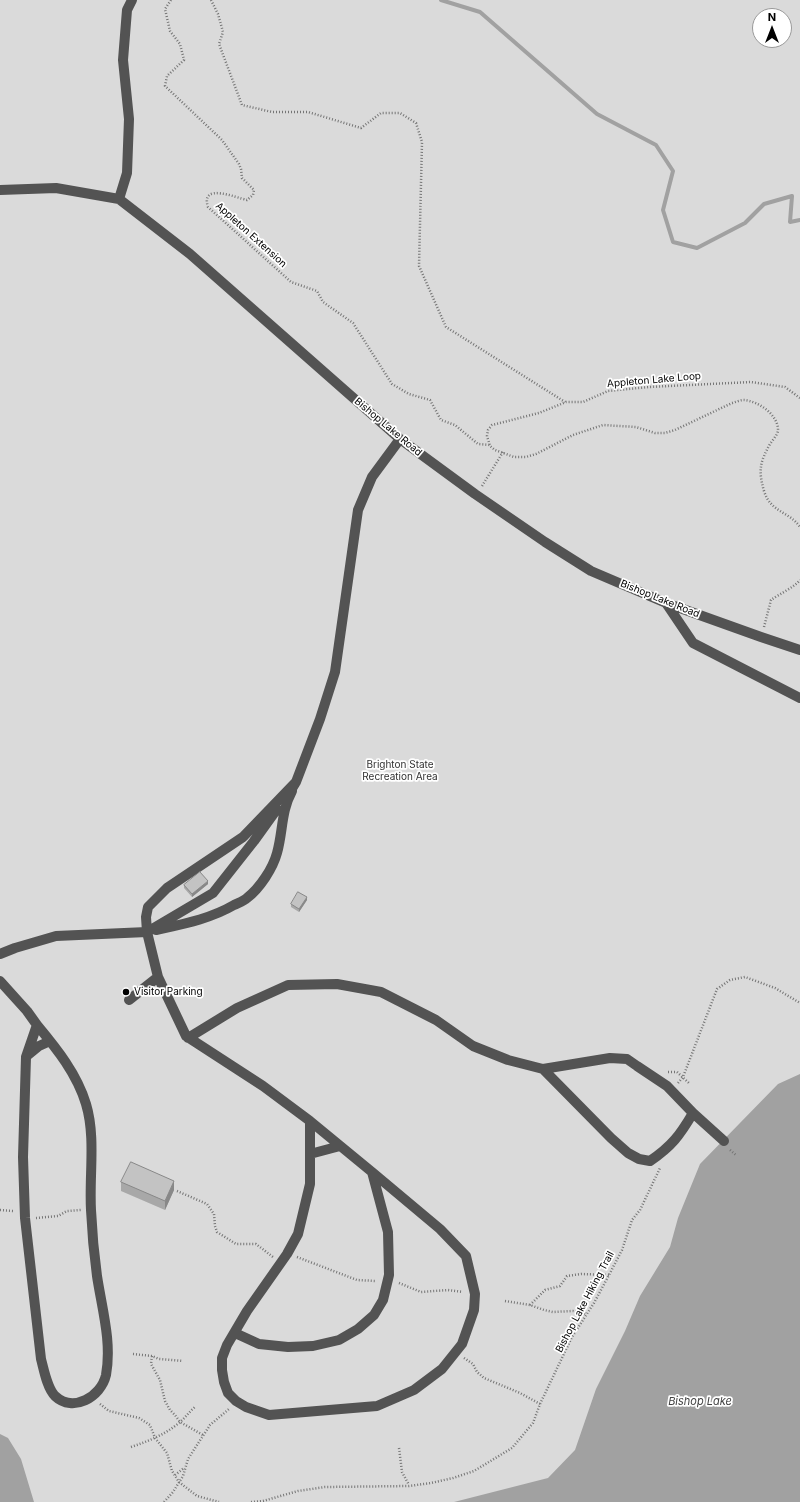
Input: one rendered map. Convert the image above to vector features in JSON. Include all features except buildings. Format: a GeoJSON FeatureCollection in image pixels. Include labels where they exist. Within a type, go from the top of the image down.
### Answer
{"type":"FeatureCollection","features":[{"type":"Feature","properties":{"kind":"street"},"geometry":{"type":"LineString","coordinates":[[119,199],[127,172],[129,119],[123,60],[127,10],[132,0]]}},
{"type":"Feature","properties":{"kind":"street","name":"Bishop Lake Road"},"geometry":{"type":"LineString","coordinates":[[0,190],[56,188],[119,199],[190,254],[400,439],[475,494],[591,571],[666,603],[800,650]]}},
{"type":"Feature","properties":{"kind":"street"},"geometry":{"type":"LineString","coordinates":[[0,954],[56,936],[147,932],[184,924],[220,913],[248,898],[267,876],[274,864],[278,850],[283,813],[320,719],[335,672],[358,510],[372,477],[400,439]]}},
{"type":"Feature","properties":{"kind":"street"},"geometry":{"type":"LineString","coordinates":[[666,603],[693,643],[800,698]]}},
{"type":"Feature","properties":{"kind":"street"},"geometry":{"type":"LineString","coordinates":[[147,932],[213,893],[254,841],[296,782]]}},
{"type":"Feature","properties":{"kind":"street"},"geometry":{"type":"LineString","coordinates":[[296,782],[243,837],[166,888],[148,907],[146,917],[147,932],[158,977],[186,1036],[263,1086],[310,1121],[440,1229],[466,1256],[475,1294],[474,1305],[462,1344],[442,1369],[414,1390],[377,1406],[269,1415],[246,1407],[236,1401],[228,1393],[224,1382],[222,1358],[227,1345],[247,1311],[287,1254],[298,1234],[310,1184],[310,1121]]}},
{"type":"Feature","properties":{"kind":"street"},"geometry":{"type":"LineString","coordinates":[[129,1000],[158,977]]}},
{"type":"Feature","properties":{"kind":"street"},"geometry":{"type":"LineString","coordinates":[[0,981],[27,1011],[60,1054],[80,1085],[87,1106],[91,1128],[91,1209],[97,1276],[108,1342],[106,1376],[100,1388],[92,1398],[82,1402],[65,1402],[54,1395],[46,1379],[41,1359],[25,1218],[23,1157],[26,1057],[37,1025]]}},
{"type":"Feature","properties":{"kind":"street"},"geometry":{"type":"LineString","coordinates":[[188,1038],[237,1008],[288,985],[337,984],[381,992],[436,1020],[473,1046],[508,1060],[543,1069],[610,1058],[627,1059],[672,1091],[693,1113],[724,1140]]}},
{"type":"Feature","properties":{"kind":"street"},"geometry":{"type":"LineString","coordinates":[[26,1057],[39,1046],[50,1041]]}},
{"type":"Feature","properties":{"kind":"street"},"geometry":{"type":"LineString","coordinates":[[543,1069],[628,1154],[639,1159],[650,1161],[664,1151],[680,1135],[693,1113]]}},
{"type":"Feature","properties":{"kind":"street"},"geometry":{"type":"LineString","coordinates":[[310,1154],[340,1146]]}},
{"type":"Feature","properties":{"kind":"street"},"geometry":{"type":"LineString","coordinates":[[235,1333],[259,1344],[288,1347],[313,1346],[339,1340],[358,1329],[374,1315],[383,1300],[388,1282],[388,1232],[372,1172]]}},
{"type":"Feature","properties":{"kind":"path","name":"Appleton Extension"},"geometry":{"type":"LineString","coordinates":[[171,0],[165,9],[170,31],[180,44],[184,60],[166,76],[165,86],[222,140],[239,164],[242,170],[242,178],[254,190],[253,195],[247,200],[224,193],[210,195],[207,199],[208,207],[291,282],[317,291],[323,302],[353,323],[392,384],[409,394],[430,400],[441,420],[455,425],[478,444],[490,445]]}},
{"type":"Feature","properties":{"kind":"path"},"geometry":{"type":"LineString","coordinates":[[211,0],[218,14],[223,32],[219,44],[242,105],[272,112],[308,112],[361,128],[381,113],[400,113],[416,123],[422,142],[419,266],[446,327],[566,402]]}},
{"type":"Feature","properties":{"kind":"path","name":"Appleton Lake Loop"},"geometry":{"type":"LineString","coordinates":[[490,445],[487,436],[488,430],[492,425],[539,414],[566,402],[583,402],[608,391],[751,382],[785,386],[800,398]]}},
{"type":"Feature","properties":{"kind":"path"},"geometry":{"type":"LineString","coordinates":[[490,445],[495,450],[514,457],[526,457],[536,454],[573,435],[603,425],[636,427],[655,433],[665,433],[675,430],[732,403],[745,400],[757,404],[774,417],[778,432],[762,458],[760,466],[764,490],[773,506],[791,517],[800,527]]}},
{"type":"Feature","properties":{"kind":"path"},"geometry":{"type":"LineString","coordinates":[[475,494],[488,478],[503,452]]}},
{"type":"Feature","properties":{"kind":"path"},"geometry":{"type":"LineString","coordinates":[[761,637],[771,600],[784,590],[797,584],[800,580]]}},
{"type":"Feature","properties":{"kind":"path"},"geometry":{"type":"LineString","coordinates":[[672,1091],[683,1077],[717,989],[730,980],[745,977],[775,988],[800,1003]]}},
{"type":"Feature","properties":{"kind":"path"},"geometry":{"type":"LineString","coordinates":[[662,1075],[677,1072],[690,1084]]}},
{"type":"Feature","properties":{"kind":"path","name":"Bishop Lake Hiking Trail"},"geometry":{"type":"LineString","coordinates":[[251,1502],[263,1501],[298,1491],[325,1487],[409,1486],[453,1478],[474,1470],[512,1448],[534,1423],[540,1404],[572,1337],[609,1275],[622,1250],[632,1220],[640,1210],[658,1176],[664,1158],[664,1151]]}},
{"type":"Feature","properties":{"kind":"path"},"geometry":{"type":"LineString","coordinates":[[177,1190],[207,1204],[214,1214],[217,1232],[236,1244],[256,1244],[280,1262]]}},
{"type":"Feature","properties":{"kind":"path"},"geometry":{"type":"LineString","coordinates":[[25,1218],[58,1216],[67,1211],[91,1209]]}},
{"type":"Feature","properties":{"kind":"path"},"geometry":{"type":"LineString","coordinates":[[530,1305],[545,1290],[560,1286],[567,1276],[581,1274],[609,1275]]}},
{"type":"Feature","properties":{"kind":"path"},"geometry":{"type":"LineString","coordinates":[[505,1302],[530,1305],[553,1312],[573,1311],[587,1314]]}},
{"type":"Feature","properties":{"kind":"path"},"geometry":{"type":"LineString","coordinates":[[455,1352],[474,1364],[477,1372],[484,1378],[520,1393],[540,1404]]}},
{"type":"Feature","properties":{"kind":"path"},"geometry":{"type":"LineString","coordinates":[[133,1354],[152,1356],[159,1359],[183,1361]]}},
{"type":"Feature","properties":{"kind":"path"},"geometry":{"type":"LineString","coordinates":[[152,1356],[151,1364],[160,1380],[165,1401],[170,1410],[180,1422],[203,1435]]}},
{"type":"Feature","properties":{"kind":"path"},"geometry":{"type":"LineString","coordinates":[[92,1398],[109,1411],[139,1418],[150,1425],[155,1438],[167,1453],[179,1482],[197,1496],[219,1502]]}},
{"type":"Feature","properties":{"kind":"path"},"geometry":{"type":"LineString","coordinates":[[164,1502],[173,1492],[183,1476],[184,1468],[188,1459],[210,1425],[236,1401]]}},
{"type":"Feature","properties":{"kind":"path"},"geometry":{"type":"LineString","coordinates":[[131,1447],[155,1438],[180,1422],[195,1407]]}},
{"type":"Feature","properties":{"kind":"path"},"geometry":{"type":"LineString","coordinates":[[399,1448],[402,1472],[409,1486]]}},
{"type":"Feature","properties":{"kind":"path"},"geometry":{"type":"LineString","coordinates":[[175,1475],[184,1468]]}},
{"type":"Feature","properties":{"kind":"green space","name":"Brighton State Recreation Area"},"geometry":{"type":"Polygon","coordinates":[[[0,0],[800,0],[800,1502],[0,1502],[0,0]]]}},
{"type":"Feature","properties":{"kind":"water","name":"Bishop Lake"},"geometry":{"type":"Polygon","coordinates":[[[800,1074],[800,1502],[454,1502],[548,1478],[575,1450],[596,1389],[625,1331],[640,1296],[670,1247],[678,1218],[700,1164],[778,1084],[800,1074]]]}},
{"type":"Feature","properties":{"kind":"water"},"geometry":{"type":"Polygon","coordinates":[[[0,1434],[8,1438],[21,1459],[34,1502],[0,1502],[0,1434]]]}},
{"type":"Feature","properties":{"kind":"waterway"},"geometry":{"type":"LineString","coordinates":[[441,0],[480,12],[597,114],[656,145],[673,171],[663,210],[673,242],[697,248],[745,223],[764,204],[792,196],[790,222],[800,220]]}},
{"type":"Feature","properties":{"kind":"place","name":"Visitor Parking"},"geometry":{"type":"Point","coordinates":[126,992]}}]}
